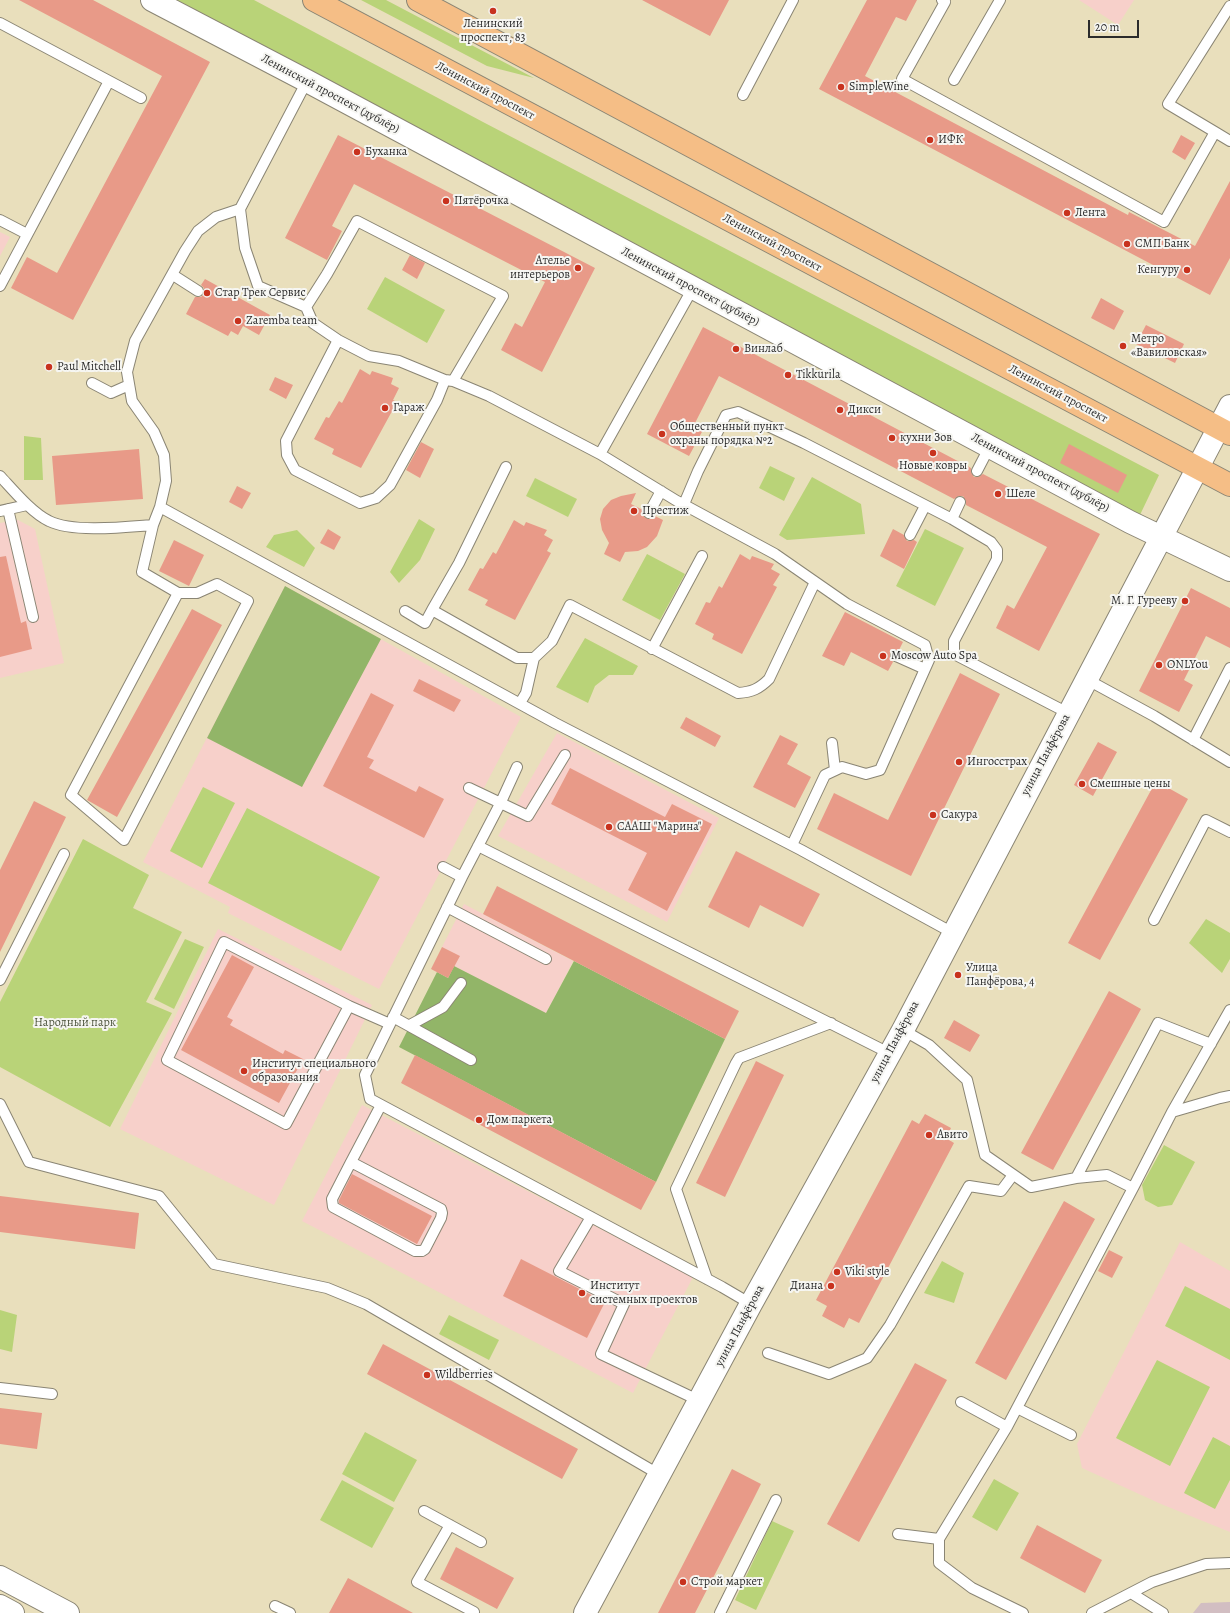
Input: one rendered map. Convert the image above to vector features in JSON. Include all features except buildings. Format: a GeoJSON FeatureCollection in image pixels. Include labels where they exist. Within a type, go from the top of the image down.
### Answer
{"type":"FeatureCollection","features":[{"type":"Feature","properties":{"kind":"main road","name":"Ленинский проспект"},"geometry":{"type":"LineString","coordinates":[[314,0],[1230,485]]}},
{"type":"Feature","properties":{"kind":"main road"},"geometry":{"type":"LineString","coordinates":[[418,0],[1224,431]]}},
{"type":"Feature","properties":{"kind":"street","name":"Ленинский проспект (дублёр)"},"geometry":{"type":"LineString","coordinates":[[152,0],[307,81],[1161,537],[1230,570]]}},
{"type":"Feature","properties":{"kind":"street","name":"улица Панфёрова"},"geometry":{"type":"LineString","coordinates":[[586,1613],[751,1304],[903,1030],[1068,713],[1198,468],[1224,431],[1230,406]]}},
{"type":"Feature","properties":{"kind":"street"},"geometry":{"type":"LineString","coordinates":[[0,1577],[68,1613]]}},
{"type":"Feature","properties":{"kind":"street"},"geometry":{"type":"LineString","coordinates":[[0,1606],[12,1613]]}},
{"type":"Feature","properties":{"kind":"lane"},"geometry":{"type":"LineString","coordinates":[[743,95],[793,0]]}},
{"type":"Feature","properties":{"kind":"lane"},"geometry":{"type":"LineString","coordinates":[[942,0],[945,2],[902,79],[1164,222],[1214,132]]}},
{"type":"Feature","properties":{"kind":"lane"},"geometry":{"type":"LineString","coordinates":[[954,80],[1000,0]]}},
{"type":"Feature","properties":{"kind":"lane"},"geometry":{"type":"LineString","coordinates":[[1230,6],[1168,104],[1230,141]]}},
{"type":"Feature","properties":{"kind":"lane"},"geometry":{"type":"LineString","coordinates":[[0,23],[141,98]]}},
{"type":"Feature","properties":{"kind":"lane"},"geometry":{"type":"LineString","coordinates":[[0,286],[109,81]]}},
{"type":"Feature","properties":{"kind":"lane"},"geometry":{"type":"LineString","coordinates":[[307,81],[240,209],[245,248],[258,286],[306,307],[313,323],[338,340],[369,356],[399,360],[488,396],[600,454],[684,504],[775,554],[847,604],[924,645],[929,660],[880,770],[866,774],[842,767],[825,775],[792,845]]}},
{"type":"Feature","properties":{"kind":"lane"},"geometry":{"type":"LineString","coordinates":[[178,593],[71,795],[124,840],[248,601],[217,584],[197,593],[178,593],[142,572],[166,481],[164,455],[154,432],[132,401],[127,372],[135,342],[185,251],[198,231],[216,217],[240,209]]}},
{"type":"Feature","properties":{"kind":"lane"},"geometry":{"type":"LineString","coordinates":[[0,220],[28,234]]}},
{"type":"Feature","properties":{"kind":"lane"},"geometry":{"type":"LineString","coordinates":[[306,307],[328,274],[357,221],[503,296],[437,400],[390,485],[376,498],[360,503],[295,470],[287,455],[286,441],[338,340]]}},
{"type":"Feature","properties":{"kind":"lane"},"geometry":{"type":"LineString","coordinates":[[173,275],[198,291]]}},
{"type":"Feature","properties":{"kind":"lane"},"geometry":{"type":"LineString","coordinates":[[600,454],[693,288]]}},
{"type":"Feature","properties":{"kind":"lane"},"geometry":{"type":"LineString","coordinates":[[92,383],[111,393],[129,385]]}},
{"type":"Feature","properties":{"kind":"lane"},"geometry":{"type":"LineString","coordinates":[[684,504],[698,471],[726,415],[738,412],[804,443],[952,519],[991,542],[997,550],[997,559],[954,641],[954,654],[1068,713]]}},
{"type":"Feature","properties":{"kind":"lane"},"geometry":{"type":"LineString","coordinates":[[977,471],[990,446]]}},
{"type":"Feature","properties":{"kind":"lane"},"geometry":{"type":"LineString","coordinates":[[405,611],[425,623],[458,563],[506,467]]}},
{"type":"Feature","properties":{"kind":"lane"},"geometry":{"type":"LineString","coordinates":[[0,476],[27,505],[49,521],[66,526],[104,528],[153,526]]}},
{"type":"Feature","properties":{"kind":"lane"},"geometry":{"type":"LineString","coordinates":[[649,513],[661,490]]}},
{"type":"Feature","properties":{"kind":"lane"},"geometry":{"type":"LineString","coordinates":[[952,519],[960,502]]}},
{"type":"Feature","properties":{"kind":"lane"},"geometry":{"type":"LineString","coordinates":[[27,505],[4,510],[33,616]]}},
{"type":"Feature","properties":{"kind":"lane"},"geometry":{"type":"LineString","coordinates":[[910,535],[925,506]]}},
{"type":"Feature","properties":{"kind":"lane"},"geometry":{"type":"LineString","coordinates":[[160,507],[520,703],[641,768],[792,845],[953,933]]}},
{"type":"Feature","properties":{"kind":"lane"},"geometry":{"type":"LineString","coordinates":[[652,649],[702,556]]}},
{"type":"Feature","properties":{"kind":"lane"},"geometry":{"type":"LineString","coordinates":[[520,703],[526,693],[534,658],[552,641],[570,605],[738,693],[751,692],[762,686],[769,679],[815,582]]}},
{"type":"Feature","properties":{"kind":"lane"},"geometry":{"type":"LineString","coordinates":[[432,610],[517,658],[534,658]]}},
{"type":"Feature","properties":{"kind":"lane"},"geometry":{"type":"LineString","coordinates":[[896,656],[925,669]]}},
{"type":"Feature","properties":{"kind":"lane"},"geometry":{"type":"LineString","coordinates":[[1193,740],[1230,668]]}},
{"type":"Feature","properties":{"kind":"lane"},"geometry":{"type":"LineString","coordinates":[[1086,679],[1154,716],[1230,762]]}},
{"type":"Feature","properties":{"kind":"lane"},"geometry":{"type":"LineString","coordinates":[[832,743],[835,770]]}},
{"type":"Feature","properties":{"kind":"lane"},"geometry":{"type":"LineString","coordinates":[[469,788],[528,816],[565,755]]}},
{"type":"Feature","properties":{"kind":"lane"},"geometry":{"type":"LineString","coordinates":[[517,767],[365,1075],[370,1099],[751,1304]]}},
{"type":"Feature","properties":{"kind":"lane"},"geometry":{"type":"LineString","coordinates":[[1154,920],[1206,820],[1230,832]]}},
{"type":"Feature","properties":{"kind":"lane"},"geometry":{"type":"LineString","coordinates":[[478,846],[889,1053]]}},
{"type":"Feature","properties":{"kind":"lane"},"geometry":{"type":"LineString","coordinates":[[0,980],[64,854]]}},
{"type":"Feature","properties":{"kind":"lane"},"geometry":{"type":"LineString","coordinates":[[443,867],[462,877]]}},
{"type":"Feature","properties":{"kind":"lane"},"geometry":{"type":"LineString","coordinates":[[447,907],[546,959]]}},
{"type":"Feature","properties":{"kind":"lane"},"geometry":{"type":"LineString","coordinates":[[349,1006],[286,1124],[167,1060],[224,942],[349,1006],[410,1026],[471,1060]]}},
{"type":"Feature","properties":{"kind":"lane"},"geometry":{"type":"LineString","coordinates":[[410,1026],[443,1007],[461,983]]}},
{"type":"Feature","properties":{"kind":"lane"},"geometry":{"type":"LineString","coordinates":[[1023,1613],[972,1588],[939,1563],[939,1539],[1007,1427],[1172,1112],[1230,1010]]}},
{"type":"Feature","properties":{"kind":"lane"},"geometry":{"type":"LineString","coordinates":[[707,1279],[676,1189],[736,1063],[739,1058],[831,1023]]}},
{"type":"Feature","properties":{"kind":"lane"},"geometry":{"type":"LineString","coordinates":[[1076,1178],[1158,1023],[1211,1044]]}},
{"type":"Feature","properties":{"kind":"lane"},"geometry":{"type":"LineString","coordinates":[[903,1030],[929,1045],[967,1080],[984,1155],[1013,1175],[1031,1187],[1076,1178],[1107,1175],[1133,1188]]}},
{"type":"Feature","properties":{"kind":"lane"},"geometry":{"type":"LineString","coordinates":[[1172,1112],[1230,1096]]}},
{"type":"Feature","properties":{"kind":"lane"},"geometry":{"type":"LineString","coordinates":[[0,1104],[29,1162],[159,1196],[214,1264],[327,1288],[366,1304],[660,1475]]}},
{"type":"Feature","properties":{"kind":"lane"},"geometry":{"type":"LineString","coordinates":[[351,1162],[441,1209],[441,1218],[425,1249],[422,1251],[415,1251],[332,1207],[332,1200],[351,1162],[381,1105]]}},
{"type":"Feature","properties":{"kind":"lane"},"geometry":{"type":"LineString","coordinates":[[768,1353],[829,1374],[867,1358],[890,1325],[969,1186],[1001,1191],[1013,1175]]}},
{"type":"Feature","properties":{"kind":"lane"},"geometry":{"type":"LineString","coordinates":[[591,1217],[559,1271],[624,1304],[601,1354],[700,1401]]}},
{"type":"Feature","properties":{"kind":"lane"},"geometry":{"type":"LineString","coordinates":[[0,1388],[52,1394]]}},
{"type":"Feature","properties":{"kind":"lane"},"geometry":{"type":"LineString","coordinates":[[961,1402],[1007,1427]]}},
{"type":"Feature","properties":{"kind":"lane"},"geometry":{"type":"LineString","coordinates":[[1017,1408],[1071,1435]]}},
{"type":"Feature","properties":{"kind":"lane"},"geometry":{"type":"LineString","coordinates":[[720,1613],[776,1500]]}},
{"type":"Feature","properties":{"kind":"lane"},"geometry":{"type":"LineString","coordinates":[[424,1511],[481,1542]]}},
{"type":"Feature","properties":{"kind":"lane"},"geometry":{"type":"LineString","coordinates":[[450,1525],[417,1582],[474,1613]]}},
{"type":"Feature","properties":{"kind":"lane"},"geometry":{"type":"LineString","coordinates":[[898,1534],[939,1539]]}},
{"type":"Feature","properties":{"kind":"lane"},"geometry":{"type":"LineString","coordinates":[[1092,1613],[1152,1582],[1206,1564],[1230,1562]]}},
{"type":"Feature","properties":{"kind":"lane"},"geometry":{"type":"LineString","coordinates":[[1131,1593],[1163,1613]]}},
{"type":"Feature","properties":{"kind":"lane"},"geometry":{"type":"LineString","coordinates":[[275,1606],[290,1613]]}},
{"type":"Feature","properties":{"kind":"shaded area"},"geometry":{"type":"Polygon","coordinates":[[[1079,0],[1134,0],[1118,25],[1079,0]]]}},
{"type":"Feature","properties":{"kind":"shaded area"},"geometry":{"type":"Polygon","coordinates":[[[0,232],[10,237],[0,256],[0,232]]]}},
{"type":"Feature","properties":{"kind":"shaded area"},"geometry":{"type":"Polygon","coordinates":[[[18,520],[35,529],[64,663],[0,678],[0,523],[18,520]]]}},
{"type":"Feature","properties":{"kind":"shaded area"},"geometry":{"type":"Polygon","coordinates":[[[285,586],[521,717],[379,989],[228,913],[230,907],[143,862],[285,586]]]}},
{"type":"Feature","properties":{"kind":"shaded area","name":"СААШ \"Марина\""},"geometry":{"type":"Polygon","coordinates":[[[557,733],[719,818],[667,922],[498,836],[557,733]]]}},
{"type":"Feature","properties":{"kind":"shaded area"},"geometry":{"type":"Polygon","coordinates":[[[464,904],[573,961],[546,1014],[454,966],[459,956],[442,947],[464,904]]]}},
{"type":"Feature","properties":{"kind":"shaded area","name":"Институт специального образования"},"geometry":{"type":"Polygon","coordinates":[[[218,929],[372,1005],[274,1205],[120,1129],[218,929]]]}},
{"type":"Feature","properties":{"kind":"shaded area"},"geometry":{"type":"Polygon","coordinates":[[[362,1105],[693,1277],[633,1393],[302,1221],[362,1105]]]}},
{"type":"Feature","properties":{"kind":"shaded area"},"geometry":{"type":"Polygon","coordinates":[[[1180,1242],[1230,1271],[1230,1532],[1161,1504],[1082,1468],[1077,1444],[1180,1242]]]}},
{"type":"Feature","properties":{"kind":"shaded area"},"geometry":{"type":"Polygon","coordinates":[[[1230,1602],[1230,1613],[1193,1613],[1201,1603],[1230,1602]]]}},
{"type":"Feature","properties":{"kind":"green space"},"geometry":{"type":"Polygon","coordinates":[[[164,0],[254,0],[483,122],[1159,475],[1139,517],[164,0]]]}},
{"type":"Feature","properties":{"kind":"green space"},"geometry":{"type":"Polygon","coordinates":[[[361,0],[386,0],[534,78],[487,66],[361,0]]]}},
{"type":"Feature","properties":{"kind":"green space"},"geometry":{"type":"Polygon","coordinates":[[[385,277],[445,310],[427,343],[367,309],[385,277]]]}},
{"type":"Feature","properties":{"kind":"green space"},"geometry":{"type":"Polygon","coordinates":[[[24,436],[41,438],[43,480],[24,480],[24,436]]]}},
{"type":"Feature","properties":{"kind":"green space"},"geometry":{"type":"Polygon","coordinates":[[[770,466],[795,478],[784,501],[759,488],[770,466]]]}},
{"type":"Feature","properties":{"kind":"green space"},"geometry":{"type":"Polygon","coordinates":[[[812,477],[861,504],[865,534],[787,540],[779,535],[812,477]]]}},
{"type":"Feature","properties":{"kind":"green space"},"geometry":{"type":"Polygon","coordinates":[[[535,478],[577,499],[568,517],[526,496],[535,478]]]}},
{"type":"Feature","properties":{"kind":"green space"},"geometry":{"type":"Polygon","coordinates":[[[419,519],[435,529],[420,560],[399,583],[390,572],[419,519]]]}},
{"type":"Feature","properties":{"kind":"green space"},"geometry":{"type":"Polygon","coordinates":[[[925,529],[964,548],[935,606],[896,586],[925,529]]]}},
{"type":"Feature","properties":{"kind":"green space"},"geometry":{"type":"Polygon","coordinates":[[[297,530],[315,548],[304,567],[266,547],[274,535],[297,530]]]}},
{"type":"Feature","properties":{"kind":"green space"},"geometry":{"type":"Polygon","coordinates":[[[647,554],[685,574],[660,620],[622,600],[647,554]]]}},
{"type":"Feature","properties":{"kind":"green space"},"geometry":{"type":"Polygon","coordinates":[[[285,586],[381,639],[302,787],[207,738],[285,586]]]}},
{"type":"Feature","properties":{"kind":"green space"},"geometry":{"type":"Polygon","coordinates":[[[585,638],[638,666],[633,675],[609,675],[595,686],[588,703],[556,687],[585,638]]]}},
{"type":"Feature","properties":{"kind":"green space"},"geometry":{"type":"Polygon","coordinates":[[[203,787],[235,803],[202,868],[170,851],[203,787]]]}},
{"type":"Feature","properties":{"kind":"green space"},"geometry":{"type":"Polygon","coordinates":[[[247,808],[380,877],[341,951],[208,883],[247,808]]]}},
{"type":"Feature","properties":{"kind":"green space","name":"Народный парк"},"geometry":{"type":"Polygon","coordinates":[[[83,839],[149,875],[133,908],[182,932],[146,1002],[172,1013],[110,1127],[0,1067],[0,1002],[83,839]]]}},
{"type":"Feature","properties":{"kind":"green space"},"geometry":{"type":"Polygon","coordinates":[[[1206,919],[1230,933],[1230,959],[1222,973],[1189,943],[1206,919]]]}},
{"type":"Feature","properties":{"kind":"green space"},"geometry":{"type":"Polygon","coordinates":[[[185,939],[204,947],[174,1009],[154,999],[185,939]]]}},
{"type":"Feature","properties":{"kind":"green space"},"geometry":{"type":"Polygon","coordinates":[[[574,961],[725,1039],[656,1182],[399,1047],[437,972],[448,978],[454,966],[546,1013],[574,961]]]}},
{"type":"Feature","properties":{"kind":"green space"},"geometry":{"type":"Polygon","coordinates":[[[1164,1145],[1195,1162],[1172,1205],[1158,1207],[1145,1200],[1142,1185],[1164,1145]]]}},
{"type":"Feature","properties":{"kind":"green space"},"geometry":{"type":"Polygon","coordinates":[[[942,1261],[964,1273],[954,1303],[924,1293],[942,1261]]]}},
{"type":"Feature","properties":{"kind":"green space"},"geometry":{"type":"Polygon","coordinates":[[[1185,1286],[1230,1309],[1230,1360],[1165,1326],[1185,1286]]]}},
{"type":"Feature","properties":{"kind":"green space"},"geometry":{"type":"Polygon","coordinates":[[[0,1310],[17,1315],[12,1352],[0,1349],[0,1310]]]}},
{"type":"Feature","properties":{"kind":"green space"},"geometry":{"type":"Polygon","coordinates":[[[449,1315],[499,1340],[489,1360],[439,1334],[449,1315]]]}},
{"type":"Feature","properties":{"kind":"green space"},"geometry":{"type":"Polygon","coordinates":[[[1157,1360],[1210,1387],[1170,1466],[1116,1438],[1157,1360]]]}},
{"type":"Feature","properties":{"kind":"green space"},"geometry":{"type":"Polygon","coordinates":[[[365,1432],[417,1460],[394,1502],[342,1474],[365,1432]]]}},
{"type":"Feature","properties":{"kind":"green space"},"geometry":{"type":"Polygon","coordinates":[[[1213,1437],[1230,1446],[1230,1480],[1215,1509],[1184,1493],[1213,1437]]]}},
{"type":"Feature","properties":{"kind":"green space"},"geometry":{"type":"Polygon","coordinates":[[[994,1479],[1019,1493],[997,1531],[972,1517],[994,1479]]]}},
{"type":"Feature","properties":{"kind":"green space"},"geometry":{"type":"Polygon","coordinates":[[[342,1480],[394,1508],[372,1548],[320,1520],[342,1480]]]}},
{"type":"Feature","properties":{"kind":"green space"},"geometry":{"type":"Polygon","coordinates":[[[772,1521],[794,1531],[756,1610],[735,1600],[772,1521]]]}},
{"type":"Feature","properties":{"kind":"place","name":"Ленинский проспект, 83"},"geometry":{"type":"Point","coordinates":[493,11]}},
{"type":"Feature","properties":{"kind":"place","name":"SimpleWine"},"geometry":{"type":"Point","coordinates":[841,87]}},
{"type":"Feature","properties":{"kind":"place","name":"ИФК"},"geometry":{"type":"Point","coordinates":[930,140]}},
{"type":"Feature","properties":{"kind":"place","name":"Буханка"},"geometry":{"type":"Point","coordinates":[357,152]}},
{"type":"Feature","properties":{"kind":"place","name":"Пятёрочка"},"geometry":{"type":"Point","coordinates":[446,201]}},
{"type":"Feature","properties":{"kind":"place","name":"Лента"},"geometry":{"type":"Point","coordinates":[1067,213]}},
{"type":"Feature","properties":{"kind":"place","name":"СМП Банк"},"geometry":{"type":"Point","coordinates":[1127,244]}},
{"type":"Feature","properties":{"kind":"place","name":"Ателье интерьеров"},"geometry":{"type":"Point","coordinates":[578,268]}},
{"type":"Feature","properties":{"kind":"place","name":"Кенгуру"},"geometry":{"type":"Point","coordinates":[1187,270]}},
{"type":"Feature","properties":{"kind":"place","name":"Стар Трек Сервис"},"geometry":{"type":"Point","coordinates":[207,293]}},
{"type":"Feature","properties":{"kind":"place","name":"Zaremba team"},"geometry":{"type":"Point","coordinates":[238,321]}},
{"type":"Feature","properties":{"kind":"place","name":"Метро «Вавиловская»"},"geometry":{"type":"Point","coordinates":[1123,346]}},
{"type":"Feature","properties":{"kind":"place","name":"Винлаб"},"geometry":{"type":"Point","coordinates":[736,349]}},
{"type":"Feature","properties":{"kind":"place","name":"Paul Mitchell"},"geometry":{"type":"Point","coordinates":[49,367]}},
{"type":"Feature","properties":{"kind":"place","name":"Tikkurila"},"geometry":{"type":"Point","coordinates":[788,375]}},
{"type":"Feature","properties":{"kind":"place","name":"Гараж"},"geometry":{"type":"Point","coordinates":[385,408]}},
{"type":"Feature","properties":{"kind":"place","name":"Дикси"},"geometry":{"type":"Point","coordinates":[840,410]}},
{"type":"Feature","properties":{"kind":"place","name":"Общественный пункт охраны порядка №2"},"geometry":{"type":"Point","coordinates":[662,434]}},
{"type":"Feature","properties":{"kind":"place","name":"кухни Зов"},"geometry":{"type":"Point","coordinates":[892,438]}},
{"type":"Feature","properties":{"kind":"place","name":"Новые ковры"},"geometry":{"type":"Point","coordinates":[933,453]}},
{"type":"Feature","properties":{"kind":"place","name":"Шеле"},"geometry":{"type":"Point","coordinates":[998,494]}},
{"type":"Feature","properties":{"kind":"place","name":"Престиж"},"geometry":{"type":"Point","coordinates":[634,511]}},
{"type":"Feature","properties":{"kind":"place","name":"М. Г. Гурееву"},"geometry":{"type":"Point","coordinates":[1185,601]}},
{"type":"Feature","properties":{"kind":"place","name":"Moscow Auto Spa"},"geometry":{"type":"Point","coordinates":[883,656]}},
{"type":"Feature","properties":{"kind":"place","name":"ONLYou"},"geometry":{"type":"Point","coordinates":[1159,665]}},
{"type":"Feature","properties":{"kind":"place","name":"Ингосстрах"},"geometry":{"type":"Point","coordinates":[959,762]}},
{"type":"Feature","properties":{"kind":"place","name":"Смешные цены"},"geometry":{"type":"Point","coordinates":[1082,784]}},
{"type":"Feature","properties":{"kind":"place","name":"Сакура"},"geometry":{"type":"Point","coordinates":[933,815]}},
{"type":"Feature","properties":{"kind":"place","name":"СААШ \"Марина\""},"geometry":{"type":"Point","coordinates":[609,827]}},
{"type":"Feature","properties":{"kind":"place","name":"Улица Панфёрова, 4"},"geometry":{"type":"Point","coordinates":[958,975]}},
{"type":"Feature","properties":{"kind":"place","name":"Институт специального образования"},"geometry":{"type":"Point","coordinates":[244,1071]}},
{"type":"Feature","properties":{"kind":"place","name":"Дом паркета"},"geometry":{"type":"Point","coordinates":[479,1120]}},
{"type":"Feature","properties":{"kind":"place","name":"Авито"},"geometry":{"type":"Point","coordinates":[929,1135]}},
{"type":"Feature","properties":{"kind":"place","name":"Viki style"},"geometry":{"type":"Point","coordinates":[837,1272]}},
{"type":"Feature","properties":{"kind":"place","name":"Диана"},"geometry":{"type":"Point","coordinates":[831,1286]}},
{"type":"Feature","properties":{"kind":"place","name":"Институт системных проектов"},"geometry":{"type":"Point","coordinates":[582,1293]}},
{"type":"Feature","properties":{"kind":"place","name":"Wildberries"},"geometry":{"type":"Point","coordinates":[427,1375]}},
{"type":"Feature","properties":{"kind":"place","name":"Строй маркет"},"geometry":{"type":"Point","coordinates":[683,1582]}}]}
